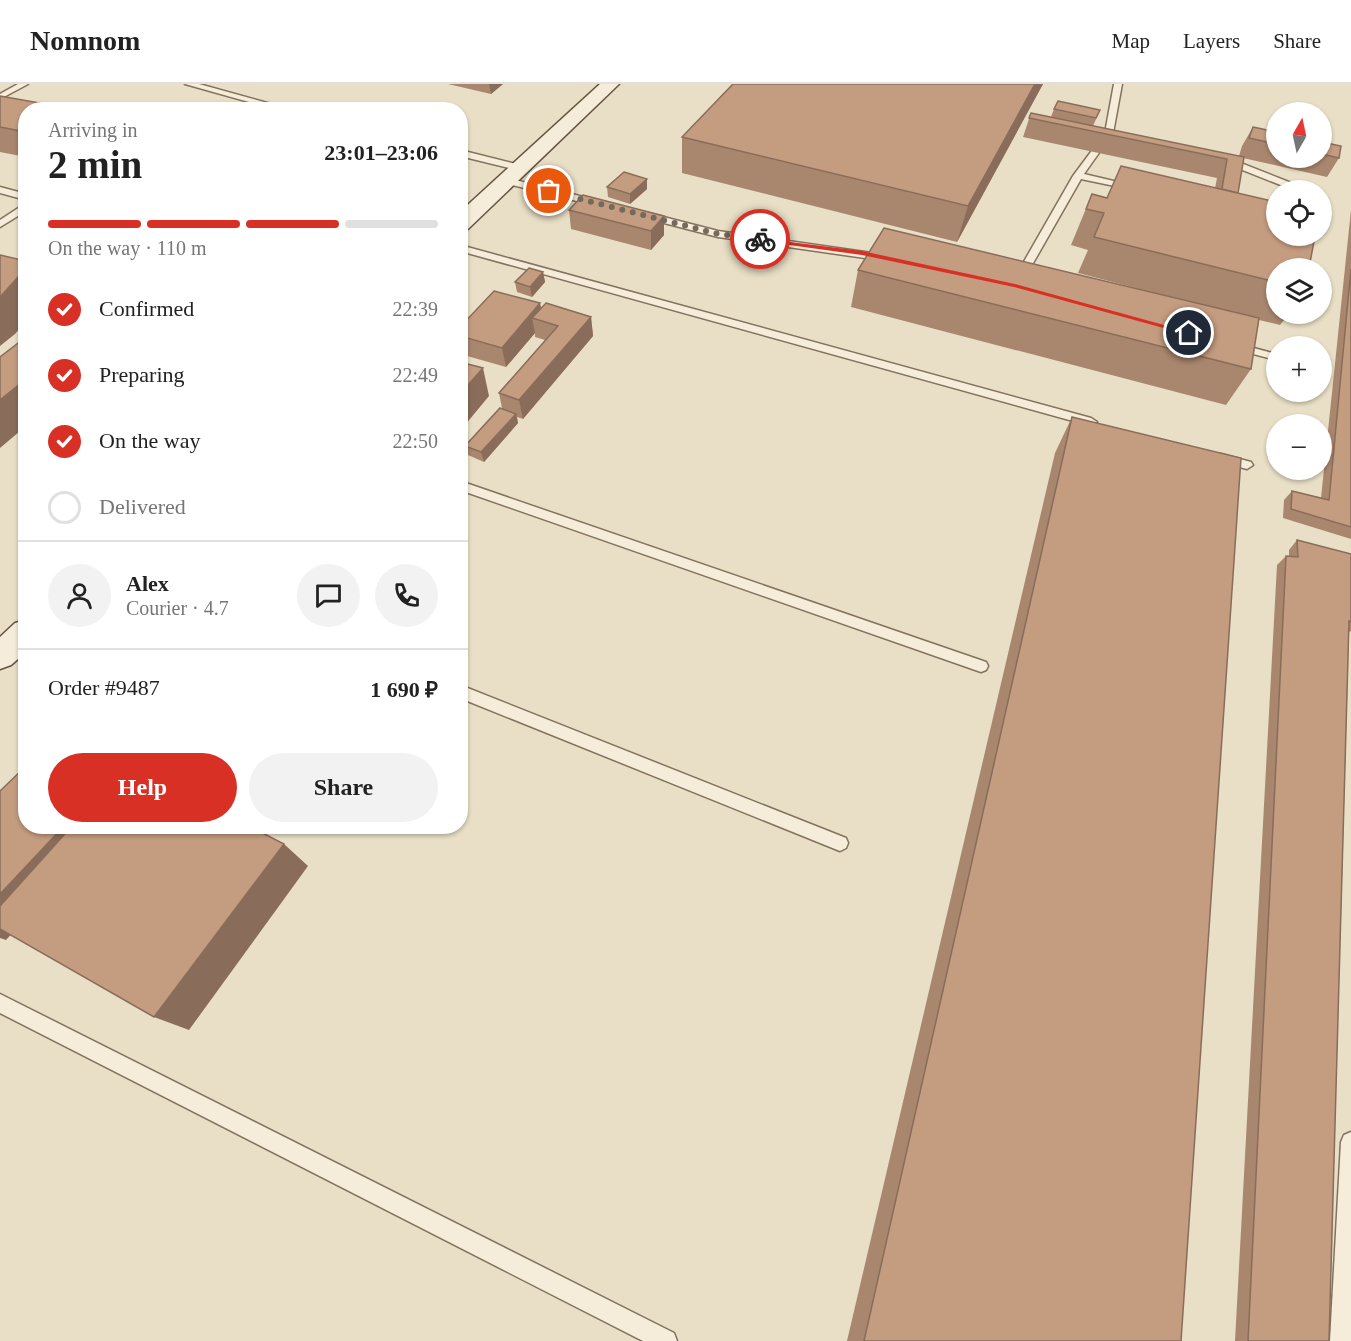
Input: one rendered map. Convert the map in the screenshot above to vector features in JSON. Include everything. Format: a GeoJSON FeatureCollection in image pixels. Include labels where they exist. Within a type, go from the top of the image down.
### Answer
{"type":"FeatureCollection","features":[{"type":"Feature","properties":{"kind":"street"},"geometry":{"type":"LineString","coordinates":[[468,217],[610,84]]}},
{"type":"Feature","properties":{"kind":"street"},"geometry":{"type":"LineString","coordinates":[[0,656],[18,639]]}},
{"type":"Feature","properties":{"kind":"lane"},"geometry":{"type":"LineString","coordinates":[[0,97],[24,84]]}},
{"type":"Feature","properties":{"kind":"lane"},"geometry":{"type":"LineString","coordinates":[[189,84],[258,102]]}},
{"type":"Feature","properties":{"kind":"lane"},"geometry":{"type":"LineString","coordinates":[[1026,289],[1010,284],[1078,176],[1109,133],[1118,84]]}},
{"type":"Feature","properties":{"kind":"lane"},"geometry":{"type":"LineString","coordinates":[[1109,133],[1120,135]]}},
{"type":"Feature","properties":{"kind":"lane"},"geometry":{"type":"LineString","coordinates":[[1210,154],[1276,180]]}},
{"type":"Feature","properties":{"kind":"lane"},"geometry":{"type":"LineString","coordinates":[[468,156],[514,175],[607,206]]}},
{"type":"Feature","properties":{"kind":"lane"},"geometry":{"type":"LineString","coordinates":[[1078,176],[1144,189]]}},
{"type":"Feature","properties":{"kind":"lane"},"geometry":{"type":"LineString","coordinates":[[0,190],[18,195]]}},
{"type":"Feature","properties":{"kind":"lane"},"geometry":{"type":"LineString","coordinates":[[629,211],[718,234],[862,253],[895,260]]}},
{"type":"Feature","properties":{"kind":"lane"},"geometry":{"type":"LineString","coordinates":[[0,224],[18,212]]}},
{"type":"Feature","properties":{"kind":"lane"},"geometry":{"type":"LineString","coordinates":[[468,250],[1099,424]]}},
{"type":"Feature","properties":{"kind":"lane"},"geometry":{"type":"LineString","coordinates":[[1220,342],[1266,354]]}},
{"type":"Feature","properties":{"kind":"lane"},"geometry":{"type":"LineString","coordinates":[[1213,456],[1247,465]]}},
{"type":"Feature","properties":{"kind":"lane"},"geometry":{"type":"LineString","coordinates":[[468,488],[981,666]]}},
{"type":"Feature","properties":{"kind":"lane"},"geometry":{"type":"LineString","coordinates":[[468,694],[840,843]]}},
{"type":"Feature","properties":{"kind":"lane"},"geometry":{"type":"LineString","coordinates":[[0,1003],[666,1341]]}},
{"type":"Feature","properties":{"kind":"lane"},"geometry":{"type":"LineString","coordinates":[[1341,1341],[1351,1142]]}},
{"type":"Feature","properties":{"kind":"building"},"geometry":{"type":"Polygon","coordinates":[[[733,84],[1035,84],[968,206],[682,137],[733,84]]]}},
{"type":"Feature","properties":{"kind":"building"},"geometry":{"type":"Polygon","coordinates":[[[0,96],[34,102],[18,102],[18,130],[0,127],[0,96]]]}},
{"type":"Feature","properties":{"kind":"building"},"geometry":{"type":"Polygon","coordinates":[[[1058,101],[1100,110],[1096,118],[1054,109],[1058,101]]]}},
{"type":"Feature","properties":{"kind":"building"},"geometry":{"type":"Polygon","coordinates":[[[1031,113],[1244,157],[1238,193],[1222,189],[1227,159],[1029,118],[1031,113]]]}},
{"type":"Feature","properties":{"kind":"building"},"geometry":{"type":"Polygon","coordinates":[[[1253,127],[1266,130],[1266,142],[1249,138],[1253,127]]]}},
{"type":"Feature","properties":{"kind":"building"},"geometry":{"type":"Polygon","coordinates":[[[1332,144],[1341,146],[1339,158],[1332,156],[1332,144]]]}},
{"type":"Feature","properties":{"kind":"building"},"geometry":{"type":"Polygon","coordinates":[[[1121,166],[1266,200],[1266,246],[1313,246],[1311,258],[1266,258],[1266,280],[1094,237],[1104,213],[1086,209],[1092,194],[1107,198],[1121,166]]]}},
{"type":"Feature","properties":{"kind":"building"},"geometry":{"type":"Polygon","coordinates":[[[624,172],[647,179],[630,194],[607,187],[624,172]]]}},
{"type":"Feature","properties":{"kind":"building"},"geometry":{"type":"Polygon","coordinates":[[[583,195],[664,216],[651,231],[569,210],[583,195]]]}},
{"type":"Feature","properties":{"kind":"building"},"geometry":{"type":"Polygon","coordinates":[[[884,228],[1259,318],[1251,369],[858,270],[884,228]]]}},
{"type":"Feature","properties":{"kind":"building"},"geometry":{"type":"Polygon","coordinates":[[[0,255],[18,259],[18,277],[0,297],[0,255]]]}},
{"type":"Feature","properties":{"kind":"building"},"geometry":{"type":"Polygon","coordinates":[[[529,268],[543,272],[530,287],[515,282],[529,268]]]}},
{"type":"Feature","properties":{"kind":"building"},"geometry":{"type":"Polygon","coordinates":[[[1351,269],[1351,527],[1291,509],[1292,491],[1329,500],[1351,269]]]}},
{"type":"Feature","properties":{"kind":"building"},"geometry":{"type":"Polygon","coordinates":[[[494,291],[540,303],[502,348],[468,338],[468,319],[494,291]]]}},
{"type":"Feature","properties":{"kind":"building"},"geometry":{"type":"Polygon","coordinates":[[[546,303],[591,317],[519,400],[499,393],[558,326],[532,318],[546,303]]]}},
{"type":"Feature","properties":{"kind":"building"},"geometry":{"type":"Polygon","coordinates":[[[18,343],[18,385],[0,400],[0,357],[18,343]]]}},
{"type":"Feature","properties":{"kind":"building"},"geometry":{"type":"Polygon","coordinates":[[[468,364],[483,368],[468,385],[468,364]]]}},
{"type":"Feature","properties":{"kind":"building"},"geometry":{"type":"Polygon","coordinates":[[[500,408],[516,414],[481,452],[468,447],[468,443],[500,408]]]}},
{"type":"Feature","properties":{"kind":"building"},"geometry":{"type":"Polygon","coordinates":[[[1072,417],[1241,458],[1181,1341],[864,1341],[1072,417]]]}},
{"type":"Feature","properties":{"kind":"building"},"geometry":{"type":"Polygon","coordinates":[[[1297,540],[1351,554],[1351,622],[1349,621],[1329,1341],[1248,1341],[1286,556],[1298,557],[1297,540]]]}},
{"type":"Feature","properties":{"kind":"building"},"geometry":{"type":"Polygon","coordinates":[[[18,774],[18,834],[56,834],[0,894],[0,791],[18,774]]]}},
{"type":"Feature","properties":{"kind":"building"},"geometry":{"type":"Polygon","coordinates":[[[65,834],[265,834],[284,844],[154,1017],[0,929],[0,906],[65,834]]]}},
{"type":"Feature","properties":{"kind":"way so far"},"geometry":{"type":"LineString","coordinates":[[549,191],[718,234],[760,239]]}},
{"type":"Feature","properties":{"kind":"route"},"geometry":{"type":"LineString","coordinates":[[760,239],[862,253],[1015,286],[1189,333]]}}]}
